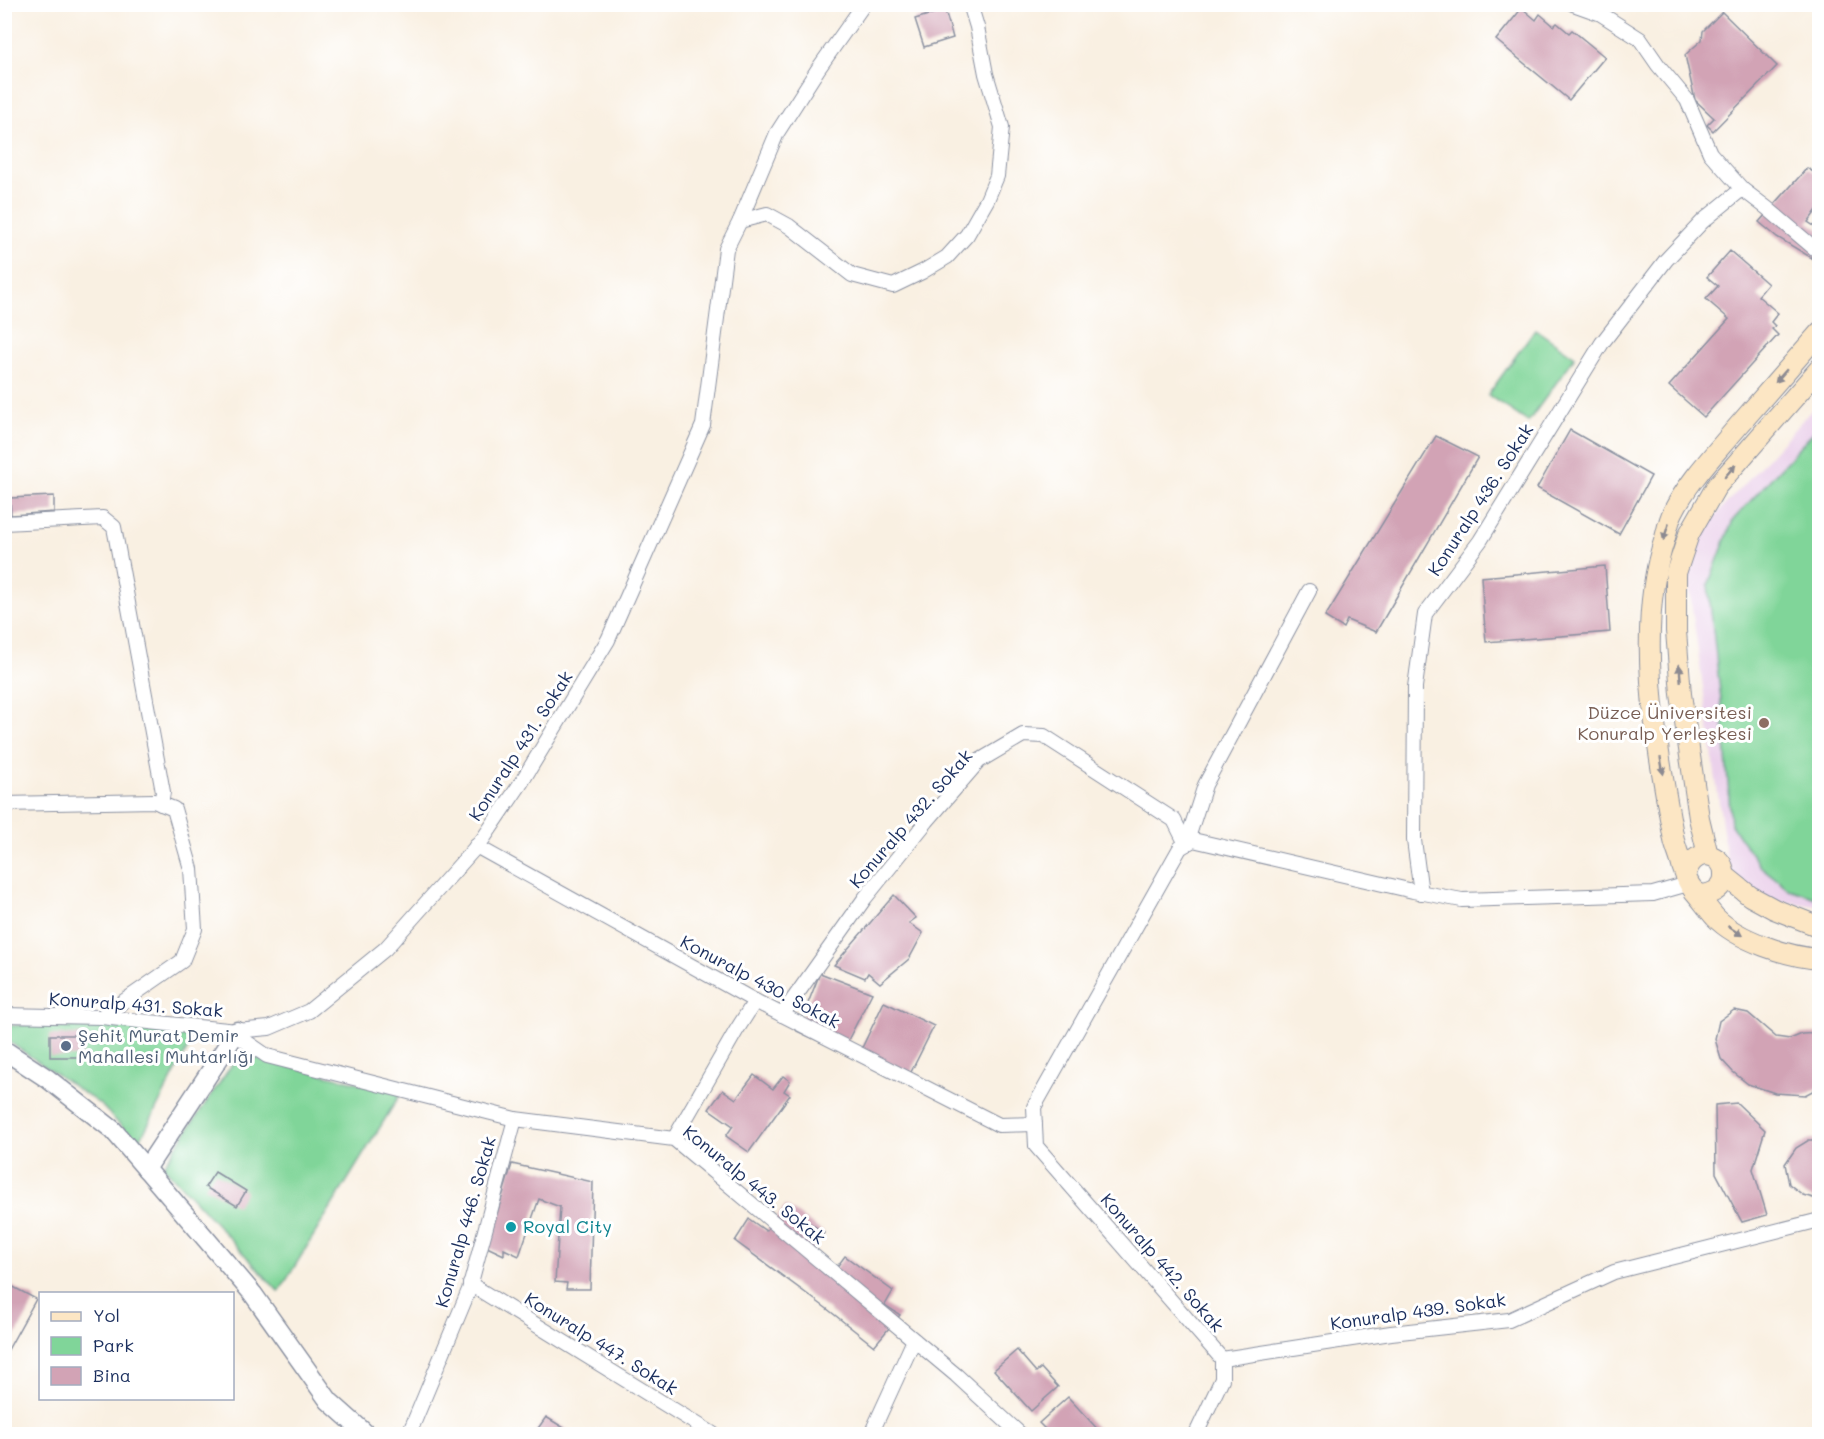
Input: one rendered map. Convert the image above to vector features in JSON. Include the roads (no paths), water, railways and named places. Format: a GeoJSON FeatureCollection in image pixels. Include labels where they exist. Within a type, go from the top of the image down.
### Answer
{"type":"FeatureCollection","features":[{"type":"Feature","properties":{"kind":"main road"},"geometry":{"type":"LineString","coordinates":[[1820,332],[1699,473],[1673,513],[1658,559],[1651,596],[1650,637],[1654,714],[1675,843],[1689,884],[1716,918],[1742,936],[1785,953],[1820,959]]}},
{"type":"Feature","properties":{"kind":"main road"},"geometry":{"type":"LineString","coordinates":[[1708,855],[1699,818],[1681,694],[1676,631],[1676,573],[1689,534],[1716,487],[1820,368]]}},
{"type":"Feature","properties":{"kind":"main road"},"geometry":{"type":"LineString","coordinates":[[1708,855],[1722,864],[1723,882],[1714,891],[1701,893],[1689,884],[1687,867],[1692,860],[1708,855]]}},
{"type":"Feature","properties":{"kind":"main road"},"geometry":{"type":"LineString","coordinates":[[1724,875],[1750,896],[1774,909],[1820,927]]}},
{"type":"Feature","properties":{"kind":"street","name":"Konuralp 431. Sokak"},"geometry":{"type":"LineString","coordinates":[[4,1015],[101,1017],[236,1032],[269,1028],[309,1011],[385,949],[476,846],[521,783],[608,640],[703,425],[726,249],[777,133],[864,4]]}},
{"type":"Feature","properties":{"kind":"street"},"geometry":{"type":"LineString","coordinates":[[740,220],[767,214],[789,226],[852,275],[893,286],[947,257],[967,235],[987,200],[997,176],[1002,127],[986,74],[970,4]]}},
{"type":"Feature","properties":{"kind":"street"},"geometry":{"type":"LineString","coordinates":[[1573,4],[1601,14],[1640,39],[1687,100],[1710,153],[1742,189],[1820,253]]}},
{"type":"Feature","properties":{"kind":"street","name":"Konuralp 436. Sokak"},"geometry":{"type":"LineString","coordinates":[[1421,893],[1414,840],[1415,687],[1425,614],[1480,542],[1602,343],[1666,260],[1703,221],[1742,189]]}},
{"type":"Feature","properties":{"kind":"street"},"geometry":{"type":"LineString","coordinates":[[4,523],[103,518],[114,527],[163,792],[160,804]]}},
{"type":"Feature","properties":{"kind":"street"},"geometry":{"type":"LineString","coordinates":[[1186,844],[1205,785],[1309,591]]}},
{"type":"Feature","properties":{"kind":"street","name":"Konuralp 432. Sokak"},"geometry":{"type":"LineString","coordinates":[[782,1015],[865,898],[935,812],[979,761],[1023,735],[1044,736],[1174,820],[1186,844]]}},
{"type":"Feature","properties":{"kind":"street"},"geometry":{"type":"LineString","coordinates":[[4,804],[154,801],[174,809],[191,869],[195,929],[182,961],[101,1017]]}},
{"type":"Feature","properties":{"kind":"street"},"geometry":{"type":"LineString","coordinates":[[1035,1124],[1034,1107],[1180,848],[1193,840],[1421,893],[1462,900],[1641,895],[1689,884]]}},
{"type":"Feature","properties":{"kind":"street","name":"Konuralp 430. Sokak"},"geometry":{"type":"LineString","coordinates":[[476,846],[755,1001],[999,1125],[1035,1124]]}},
{"type":"Feature","properties":{"kind":"street"},"geometry":{"type":"LineString","coordinates":[[674,1139],[755,1001]]}},
{"type":"Feature","properties":{"kind":"street"},"geometry":{"type":"LineString","coordinates":[[146,1169],[236,1032]]}},
{"type":"Feature","properties":{"kind":"street","name":"Konuralp 443. Sokak"},"geometry":{"type":"LineString","coordinates":[[236,1032],[267,1056],[515,1119],[674,1139],[956,1375],[1020,1434]]}},
{"type":"Feature","properties":{"kind":"street"},"geometry":{"type":"LineString","coordinates":[[4,1050],[48,1079],[113,1130],[253,1294],[329,1401],[366,1434]]}},
{"type":"Feature","properties":{"kind":"street","name":"Konuralp 446. Sokak"},"geometry":{"type":"LineString","coordinates":[[409,1434],[470,1284],[515,1119]]}},
{"type":"Feature","properties":{"kind":"street","name":"Konuralp 442. Sokak"},"geometry":{"type":"LineString","coordinates":[[1035,1124],[1036,1146],[1222,1359],[1222,1378],[1196,1434]]}},
{"type":"Feature","properties":{"kind":"street","name":"Konuralp 439. Sokak"},"geometry":{"type":"LineString","coordinates":[[1222,1359],[1391,1334],[1509,1320],[1614,1272],[1820,1220]]}},
{"type":"Feature","properties":{"kind":"street","name":"Konuralp 447. Sokak"},"geometry":{"type":"LineString","coordinates":[[470,1284],[713,1434]]}},
{"type":"Feature","properties":{"kind":"street"},"geometry":{"type":"LineString","coordinates":[[871,1434],[914,1340]]}},
{"type":"Feature","properties":{"kind":"place","name":"Düzce Üniversitesi Konuralp Yerleşkesi"},"geometry":{"type":"Point","coordinates":[1764,723]}},
{"type":"Feature","properties":{"kind":"place","name":"Şehit Murat Demir Mahallesi Muhtarlığı"},"geometry":{"type":"Point","coordinates":[66,1046]}},
{"type":"Feature","properties":{"kind":"place","name":"Royal City"},"geometry":{"type":"Point","coordinates":[511,1227]}}]}
